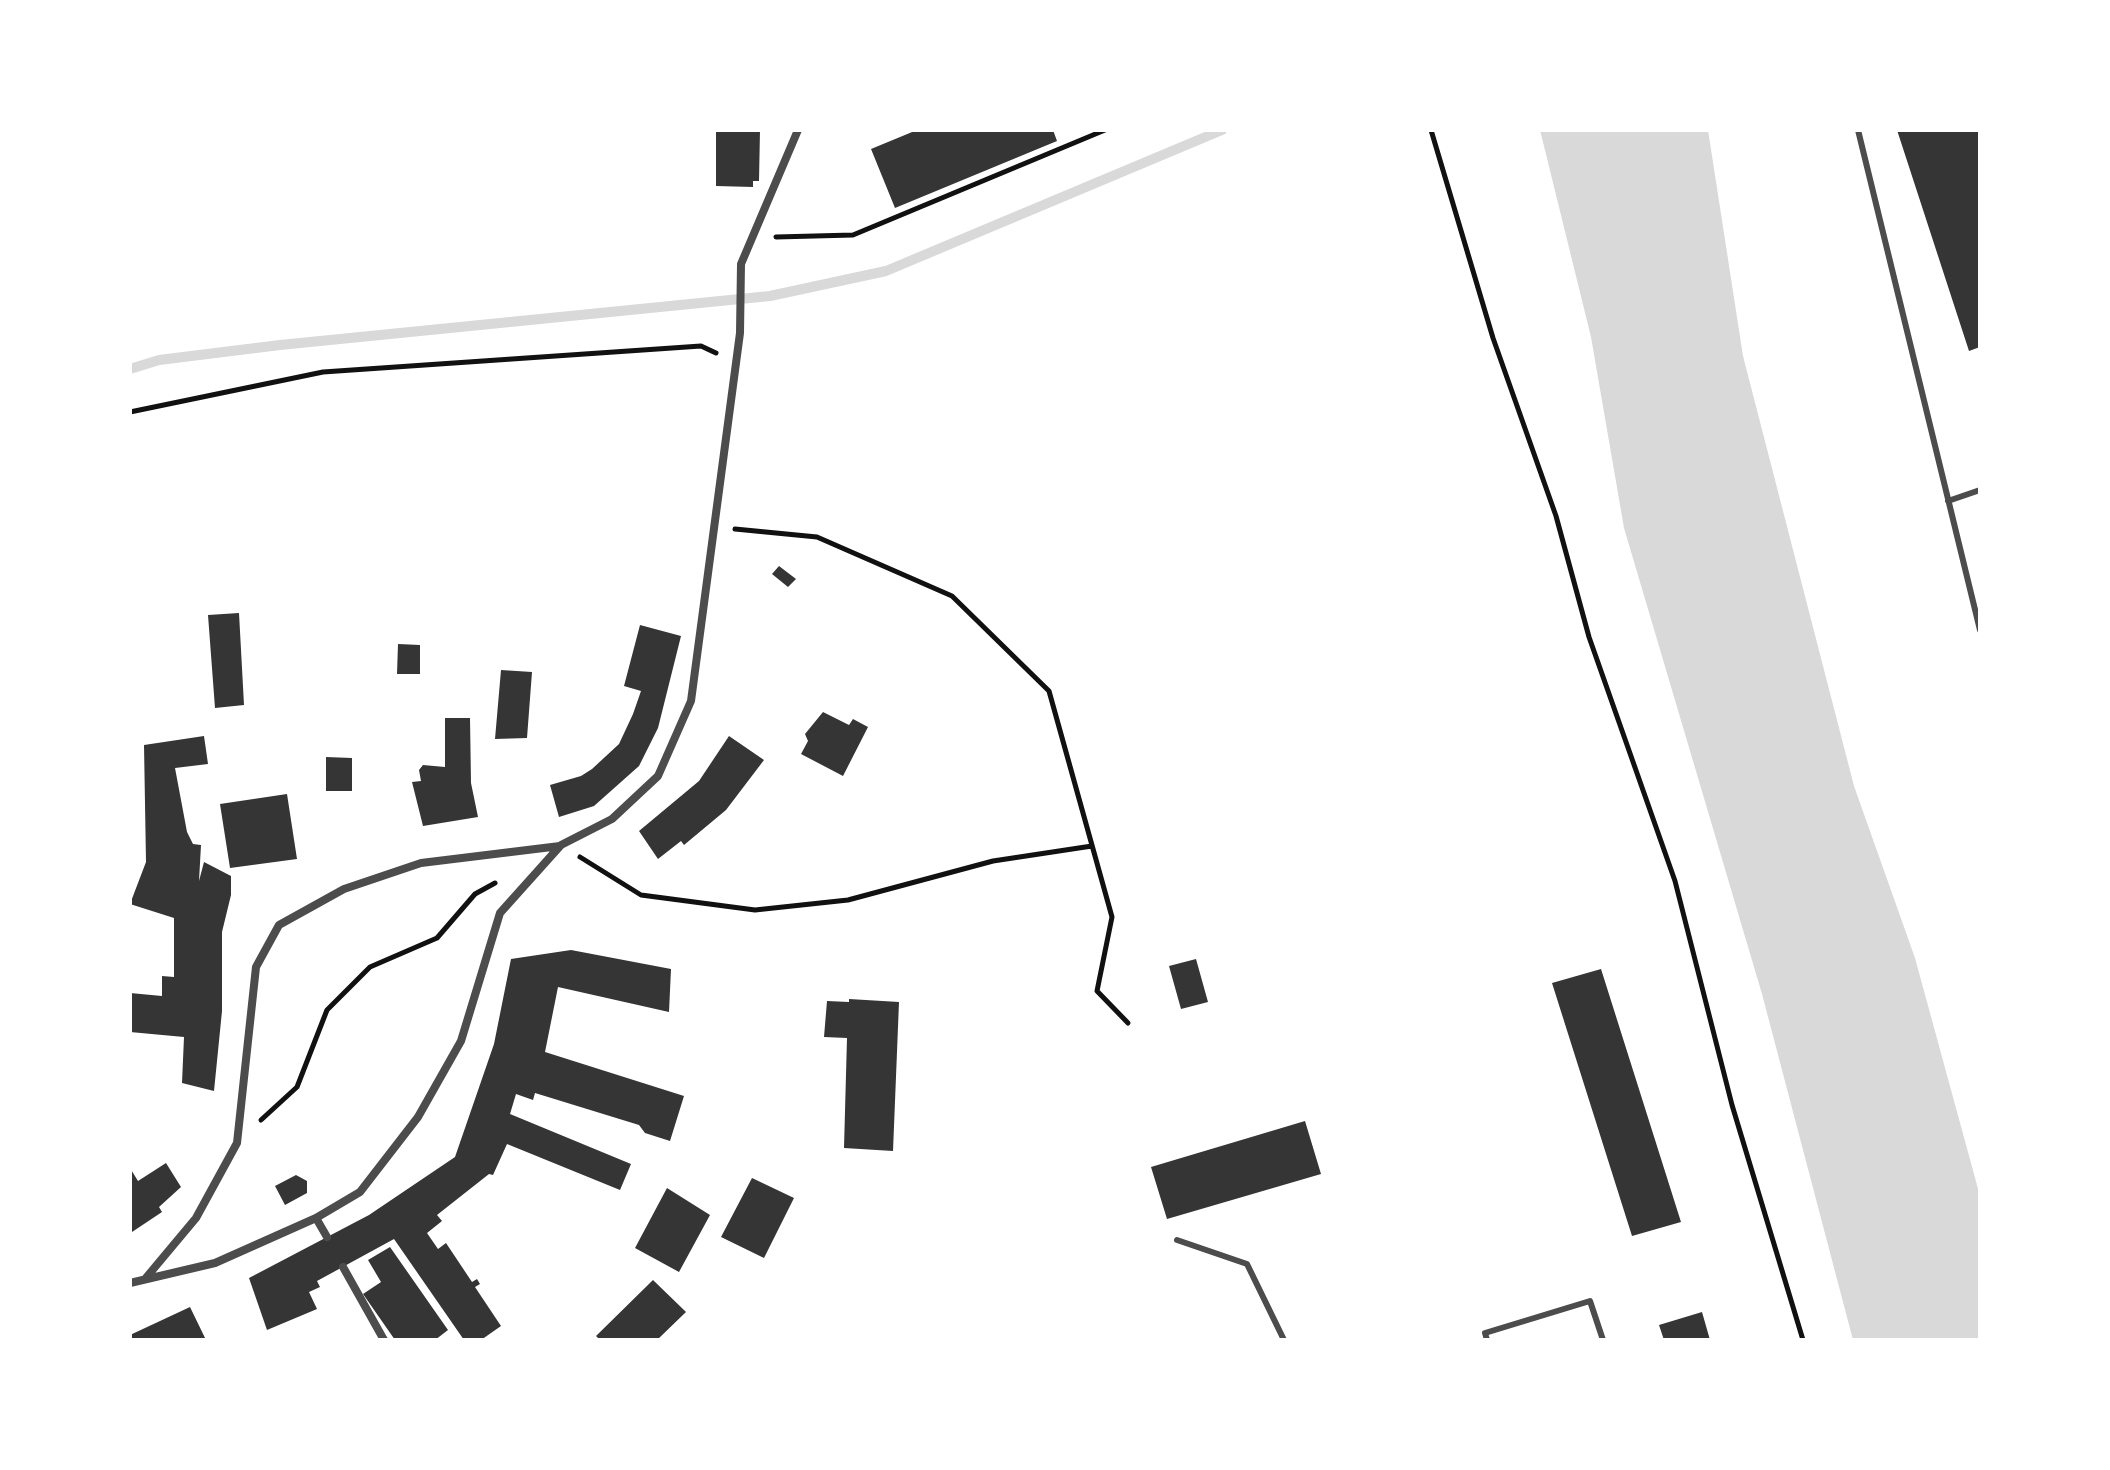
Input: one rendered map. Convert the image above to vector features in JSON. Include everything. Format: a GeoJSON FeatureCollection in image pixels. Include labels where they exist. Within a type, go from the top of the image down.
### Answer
{"type":"FeatureCollection","features":[{"type":"Feature","properties":{"kind":"street"},"geometry":{"type":"LineString","coordinates":[[145,1279],[196,1218],[237,1143],[256,967],[279,925],[344,889],[421,863],[561,845],[612,819],[658,776],[691,701],[740,333],[741,264],[798,130]]}},
{"type":"Feature","properties":{"kind":"street"},"geometry":{"type":"LineString","coordinates":[[130,1283],[215,1263],[316,1218],[360,1192],[418,1117],[461,1041],[500,913],[561,845]]}},
{"type":"Feature","properties":{"kind":"street"},"geometry":{"type":"LineString","coordinates":[[316,1218],[327,1237]]}},
{"type":"Feature","properties":{"kind":"street"},"geometry":{"type":"LineString","coordinates":[[343,1267],[384,1340]]}},
{"type":"Feature","properties":{"kind":"lane"},"geometry":{"type":"LineString","coordinates":[[1858,130],[1980,630]]}},
{"type":"Feature","properties":{"kind":"lane"},"geometry":{"type":"LineString","coordinates":[[1948,501],[1980,490]]}},
{"type":"Feature","properties":{"kind":"lane"},"geometry":{"type":"LineString","coordinates":[[1177,1240],[1247,1264],[1284,1340]]}},
{"type":"Feature","properties":{"kind":"lane"},"geometry":{"type":"LineString","coordinates":[[1487,1340],[1485,1333],[1590,1301],[1603,1340]]}},
{"type":"Feature","properties":{"kind":"path"},"geometry":{"type":"LineString","coordinates":[[751,237],[853,235],[1105,130]]}},
{"type":"Feature","properties":{"kind":"path"},"geometry":{"type":"LineString","coordinates":[[1431,130],[1493,338],[1556,516],[1589,637],[1675,881],[1732,1105],[1803,1340]]}},
{"type":"Feature","properties":{"kind":"path"},"geometry":{"type":"LineString","coordinates":[[130,412],[323,372],[701,346],[736,360]]}},
{"type":"Feature","properties":{"kind":"path"},"geometry":{"type":"LineString","coordinates":[[714,527],[817,537],[952,596],[1049,691],[1112,917],[1097,991],[1128,1023]]}},
{"type":"Feature","properties":{"kind":"path"},"geometry":{"type":"LineString","coordinates":[[561,845],[641,895],[755,910],[848,900],[993,861],[1092,846]]}},
{"type":"Feature","properties":{"kind":"path"},"geometry":{"type":"LineString","coordinates":[[237,1143],[297,1087],[327,1010],[370,967],[437,938],[475,894],[499,880]]}},
{"type":"Feature","properties":{"kind":"shaded area"},"geometry":{"type":"Polygon","coordinates":[[[1540,130],[1708,130],[1743,356],[1854,786],[1915,958],[1980,1196],[1980,1340],[1853,1340],[1762,994],[1624,528],[1591,337],[1540,130]]]}},
{"type":"Feature","properties":{"kind":"building"},"geometry":{"type":"Polygon","coordinates":[[[716,130],[760,130],[759,181],[753,181],[753,187],[716,186],[716,130]]]}},
{"type":"Feature","properties":{"kind":"building"},"geometry":{"type":"Polygon","coordinates":[[[917,130],[1053,130],[1057,141],[895,208],[871,149],[917,130]]]}},
{"type":"Feature","properties":{"kind":"building"},"geometry":{"type":"Polygon","coordinates":[[[1897,130],[1980,130],[1980,347],[1969,351],[1897,130]]]}},
{"type":"Feature","properties":{"kind":"building"},"geometry":{"type":"Polygon","coordinates":[[[779,566],[796,579],[788,587],[772,574],[779,566]]]}},
{"type":"Feature","properties":{"kind":"building"},"geometry":{"type":"Polygon","coordinates":[[[239,613],[244,705],[215,708],[208,615],[239,613]]]}},
{"type":"Feature","properties":{"kind":"building"},"geometry":{"type":"Polygon","coordinates":[[[640,625],[681,636],[658,728],[639,766],[594,806],[559,817],[550,785],[581,776],[592,769],[619,744],[633,714],[641,691],[624,686],[640,625]]]}},
{"type":"Feature","properties":{"kind":"building"},"geometry":{"type":"Polygon","coordinates":[[[398,644],[420,645],[420,674],[397,674],[398,644]]]}},
{"type":"Feature","properties":{"kind":"building"},"geometry":{"type":"Polygon","coordinates":[[[501,670],[532,672],[527,738],[495,739],[501,670]]]}},
{"type":"Feature","properties":{"kind":"building"},"geometry":{"type":"Polygon","coordinates":[[[823,712],[849,725],[853,719],[868,727],[843,776],[801,754],[808,741],[805,734],[823,712]]]}},
{"type":"Feature","properties":{"kind":"building"},"geometry":{"type":"Polygon","coordinates":[[[445,718],[470,718],[471,783],[478,817],[423,826],[412,782],[421,781],[419,770],[423,765],[445,767],[445,718]]]}},
{"type":"Feature","properties":{"kind":"building"},"geometry":{"type":"Polygon","coordinates":[[[204,736],[208,764],[175,768],[187,832],[193,844],[201,845],[199,881],[204,862],[231,876],[231,895],[222,932],[222,1011],[214,1091],[182,1083],[184,1037],[130,1032],[130,993],[162,996],[162,976],[174,977],[174,918],[130,904],[146,862],[144,745],[204,736]]]}},
{"type":"Feature","properties":{"kind":"building"},"geometry":{"type":"Polygon","coordinates":[[[729,736],[764,760],[726,810],[684,845],[681,841],[658,859],[639,831],[699,781],[729,736]]]}},
{"type":"Feature","properties":{"kind":"building"},"geometry":{"type":"Polygon","coordinates":[[[326,757],[352,758],[352,791],[326,791],[326,757]]]}},
{"type":"Feature","properties":{"kind":"building"},"geometry":{"type":"Polygon","coordinates":[[[287,794],[297,859],[230,868],[220,804],[287,794]]]}},
{"type":"Feature","properties":{"kind":"building"},"geometry":{"type":"Polygon","coordinates":[[[571,950],[671,969],[669,1012],[558,987],[545,1052],[684,1096],[670,1141],[645,1133],[639,1125],[535,1093],[533,1100],[516,1094],[510,1114],[631,1164],[620,1190],[507,1144],[493,1175],[489,1174],[437,1215],[442,1221],[427,1233],[438,1249],[446,1243],[472,1282],[477,1279],[480,1284],[475,1287],[501,1326],[481,1340],[464,1340],[394,1239],[317,1281],[320,1287],[309,1292],[317,1309],[267,1330],[249,1278],[369,1215],[455,1157],[494,1044],[511,959],[571,950]]]}},
{"type":"Feature","properties":{"kind":"building"},"geometry":{"type":"Polygon","coordinates":[[[1196,959],[1208,1002],[1181,1009],[1169,966],[1196,959]]]}},
{"type":"Feature","properties":{"kind":"building"},"geometry":{"type":"Polygon","coordinates":[[[1601,969],[1681,1222],[1632,1236],[1552,983],[1601,969]]]}},
{"type":"Feature","properties":{"kind":"building"},"geometry":{"type":"Polygon","coordinates":[[[849,999],[899,1002],[893,1151],[844,1148],[847,1038],[824,1037],[827,1001],[849,1002],[849,999]]]}},
{"type":"Feature","properties":{"kind":"building"},"geometry":{"type":"Polygon","coordinates":[[[1305,1121],[1321,1174],[1167,1219],[1151,1167],[1305,1121]]]}},
{"type":"Feature","properties":{"kind":"building"},"geometry":{"type":"Polygon","coordinates":[[[166,1163],[181,1187],[159,1207],[162,1212],[132,1232],[130,1168],[138,1181],[166,1163]]]}},
{"type":"Feature","properties":{"kind":"building"},"geometry":{"type":"Polygon","coordinates":[[[296,1175],[307,1181],[307,1193],[285,1205],[275,1186],[296,1175]]]}},
{"type":"Feature","properties":{"kind":"building"},"geometry":{"type":"Polygon","coordinates":[[[752,1178],[794,1198],[764,1258],[721,1237],[752,1178]]]}},
{"type":"Feature","properties":{"kind":"building"},"geometry":{"type":"Polygon","coordinates":[[[667,1188],[710,1215],[679,1272],[635,1248],[667,1188]]]}},
{"type":"Feature","properties":{"kind":"building"},"geometry":{"type":"Polygon","coordinates":[[[390,1247],[448,1330],[435,1340],[395,1340],[363,1294],[381,1282],[368,1260],[390,1247]]]}},
{"type":"Feature","properties":{"kind":"building"},"geometry":{"type":"Polygon","coordinates":[[[653,1280],[686,1312],[657,1340],[600,1340],[596,1336],[653,1280]]]}},
{"type":"Feature","properties":{"kind":"building"},"geometry":{"type":"Polygon","coordinates":[[[190,1307],[206,1340],[130,1340],[130,1335],[190,1307]]]}},
{"type":"Feature","properties":{"kind":"building"},"geometry":{"type":"Polygon","coordinates":[[[1702,1312],[1710,1340],[1664,1340],[1659,1325],[1702,1312]]]}},
{"type":"Feature","properties":{"kind":"waterway"},"geometry":{"type":"LineString","coordinates":[[130,369],[159,360],[280,345],[770,296],[886,271],[1222,130]]}}]}
